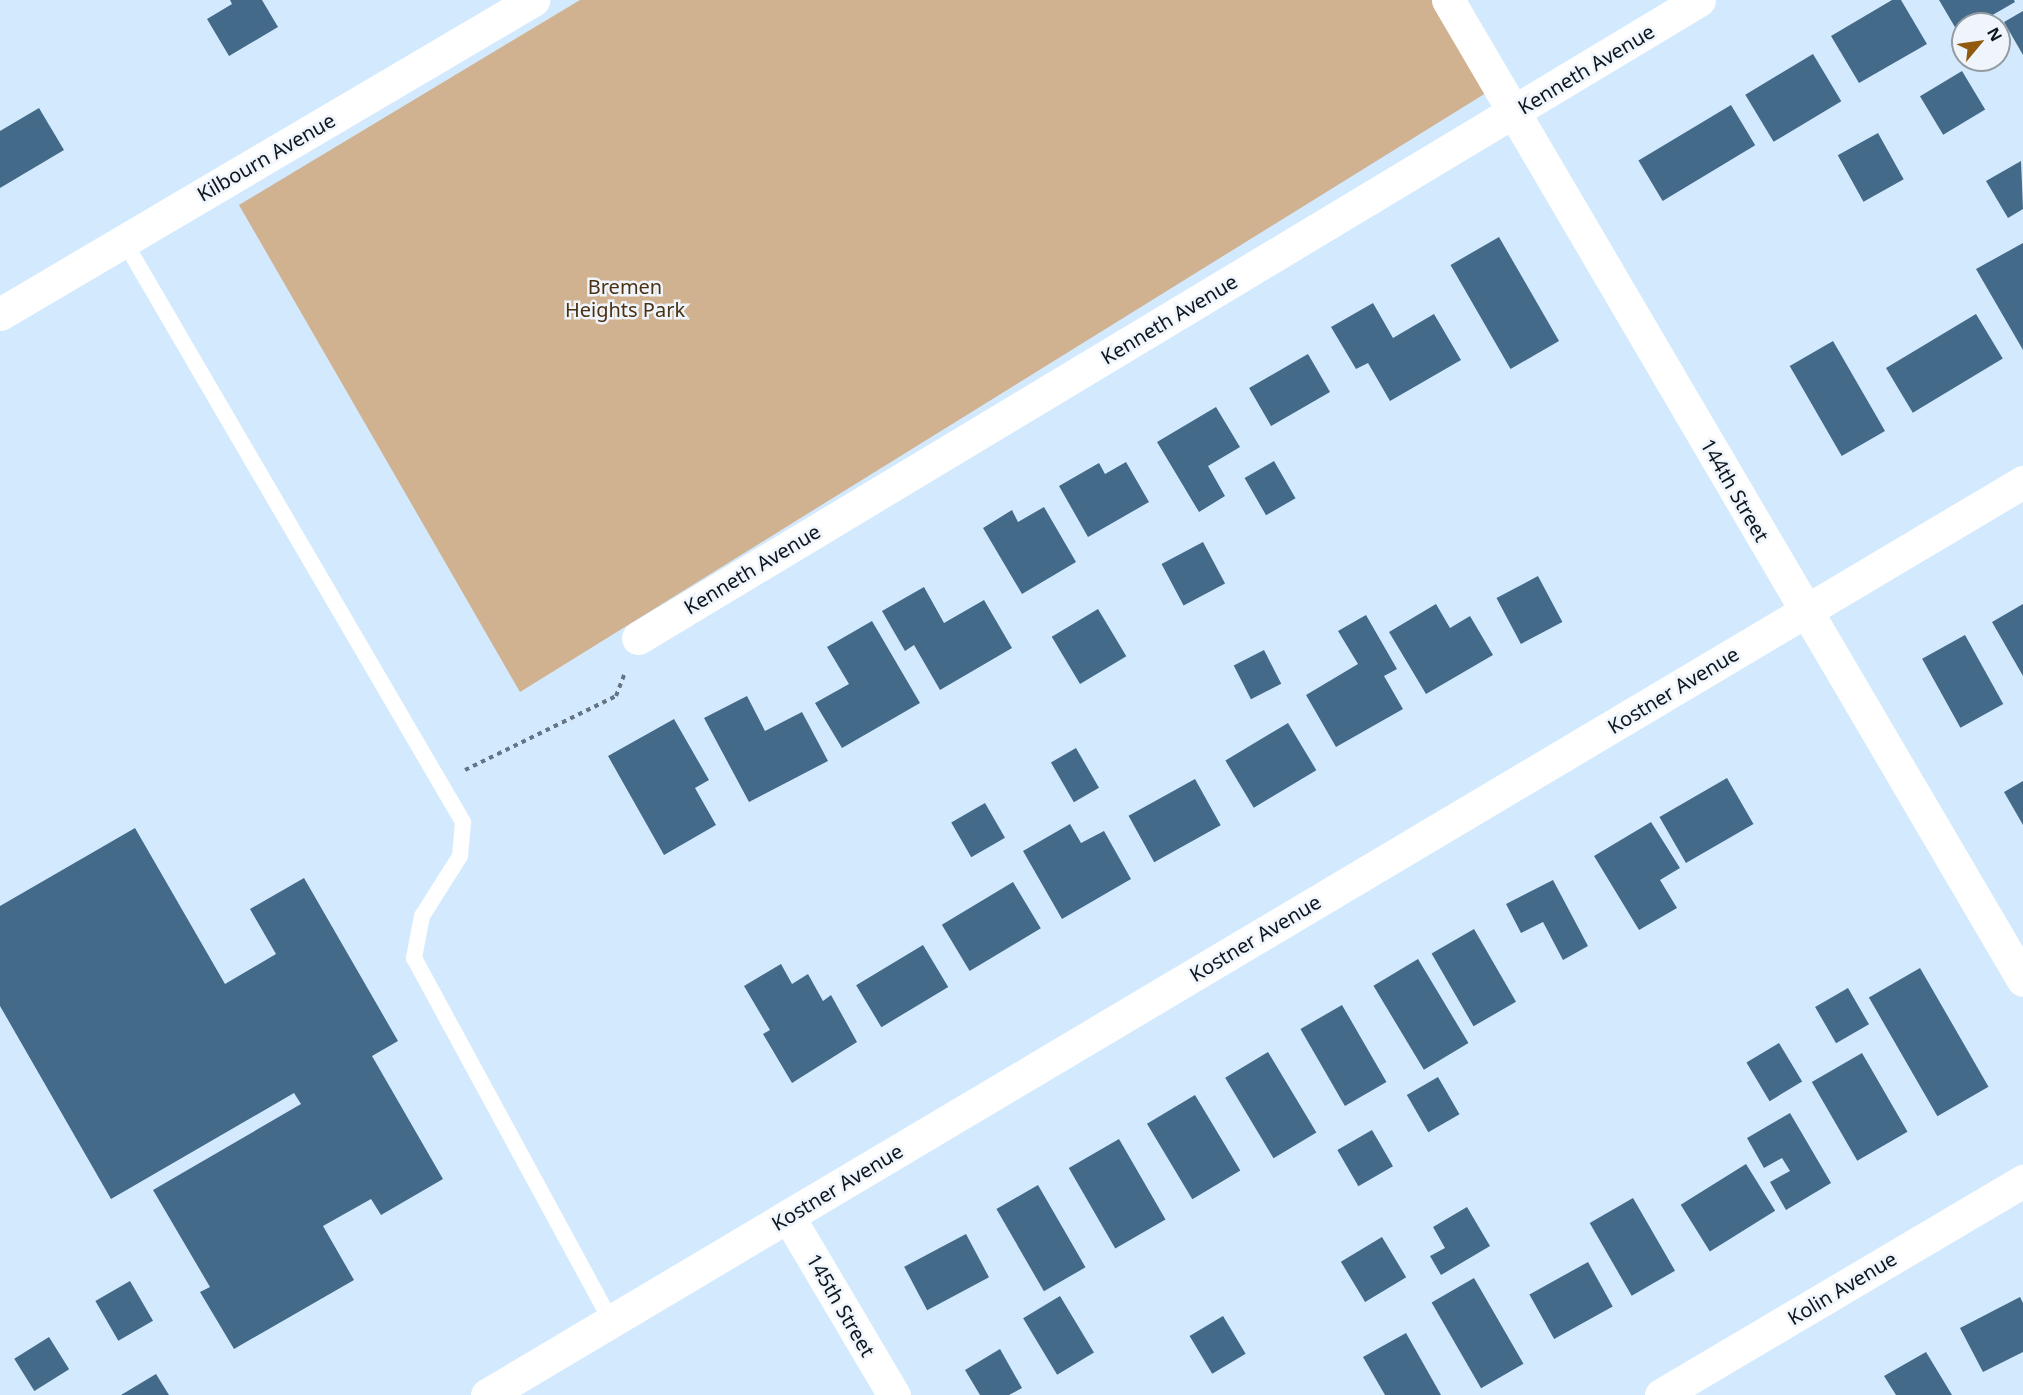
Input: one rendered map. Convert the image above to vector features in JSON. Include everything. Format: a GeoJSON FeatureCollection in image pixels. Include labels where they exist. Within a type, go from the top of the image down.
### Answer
{"type":"FeatureCollection","features":[{"type":"Feature","properties":{"kind":"street","name":"Kilbourn Avenue"},"geometry":{"type":"LineString","coordinates":[[0,314],[533,0]]}},
{"type":"Feature","properties":{"kind":"street","name":"144th Street"},"geometry":{"type":"LineString","coordinates":[[1448,0],[2023,980]]}},
{"type":"Feature","properties":{"kind":"street","name":"Kenneth Avenue"},"geometry":{"type":"LineString","coordinates":[[638,638],[1699,0]]}},
{"type":"Feature","properties":{"kind":"street","name":"Kostner Avenue"},"geometry":{"type":"LineString","coordinates":[[487,1395],[2023,482]]}},
{"type":"Feature","properties":{"kind":"street","name":"Kolin Avenue"},"geometry":{"type":"LineString","coordinates":[[1661,1395],[2023,1180]]}},
{"type":"Feature","properties":{"kind":"street","name":"145th Street"},"geometry":{"type":"LineString","coordinates":[[788,1216],[894,1395]]}},
{"type":"Feature","properties":{"kind":"lane"},"geometry":{"type":"LineString","coordinates":[[124,241],[463,822],[460,856],[422,916],[414,958],[611,1321]]}},
{"type":"Feature","properties":{"kind":"path"},"geometry":{"type":"LineString","coordinates":[[440,783],[616,696],[638,638]]}},
{"type":"Feature","properties":{"kind":"green space","name":"Bremen Heights Park"},"geometry":{"type":"Polygon","coordinates":[[[580,0],[1432,0],[1486,93],[520,692],[239,205],[580,0]]]}},
{"type":"Feature","properties":{"kind":"building"},"geometry":{"type":"Polygon","coordinates":[[[230,0],[262,0],[278,27],[229,56],[207,19],[232,4],[230,0]]]}},
{"type":"Feature","properties":{"kind":"building"},"geometry":{"type":"Polygon","coordinates":[[[1892,0],[1901,0],[1927,44],[1859,83],[1831,36],[1892,0]]]}},
{"type":"Feature","properties":{"kind":"building"},"geometry":{"type":"Polygon","coordinates":[[[1939,0],[2014,0],[2015,2],[1998,12],[1951,12],[1951,20],[1939,0]]]}},
{"type":"Feature","properties":{"kind":"building"},"geometry":{"type":"Polygon","coordinates":[[[2023,11],[2023,55],[2011,34],[2011,18],[2023,11]]]}},
{"type":"Feature","properties":{"kind":"building"},"geometry":{"type":"Polygon","coordinates":[[[1813,54],[1841,101],[1774,142],[1745,95],[1813,54]]]}},
{"type":"Feature","properties":{"kind":"building"},"geometry":{"type":"Polygon","coordinates":[[[1963,72],[1985,110],[1943,135],[1920,96],[1963,72]]]}},
{"type":"Feature","properties":{"kind":"building"},"geometry":{"type":"Polygon","coordinates":[[[1731,105],[1755,145],[1663,201],[1638,161],[1731,105]]]}},
{"type":"Feature","properties":{"kind":"building"},"geometry":{"type":"Polygon","coordinates":[[[39,108],[64,150],[0,188],[0,131],[39,108]]]}},
{"type":"Feature","properties":{"kind":"building"},"geometry":{"type":"Polygon","coordinates":[[[1878,133],[1904,179],[1863,202],[1838,155],[1878,133]]]}},
{"type":"Feature","properties":{"kind":"building"},"geometry":{"type":"Polygon","coordinates":[[[2021,161],[2023,209],[2008,218],[1986,181],[2021,161]]]}},
{"type":"Feature","properties":{"kind":"building"},"geometry":{"type":"Polygon","coordinates":[[[1499,237],[1559,341],[1511,369],[1451,265],[1499,237]]]}},
{"type":"Feature","properties":{"kind":"building"},"geometry":{"type":"Polygon","coordinates":[[[2023,243],[2023,350],[1976,269],[2023,243]]]}},
{"type":"Feature","properties":{"kind":"building"},"geometry":{"type":"Polygon","coordinates":[[[1373,303],[1393,338],[1434,314],[1461,360],[1390,401],[1368,363],[1356,369],[1331,327],[1373,303]]]}},
{"type":"Feature","properties":{"kind":"building"},"geometry":{"type":"Polygon","coordinates":[[[1976,314],[2003,359],[1913,413],[1886,368],[1976,314]]]}},
{"type":"Feature","properties":{"kind":"building"},"geometry":{"type":"Polygon","coordinates":[[[1833,341],[1885,431],[1842,456],[1790,366],[1833,341]]]}},
{"type":"Feature","properties":{"kind":"building"},"geometry":{"type":"Polygon","coordinates":[[[1308,354],[1330,392],[1271,426],[1249,388],[1308,354]]]}},
{"type":"Feature","properties":{"kind":"building"},"geometry":{"type":"Polygon","coordinates":[[[1216,407],[1240,447],[1208,466],[1225,496],[1199,512],[1157,442],[1216,407]]]}},
{"type":"Feature","properties":{"kind":"building"},"geometry":{"type":"Polygon","coordinates":[[[1274,461],[1296,498],[1266,515],[1245,478],[1274,461]]]}},
{"type":"Feature","properties":{"kind":"building"},"geometry":{"type":"Polygon","coordinates":[[[1126,462],[1149,502],[1088,537],[1059,486],[1099,463],[1105,474],[1126,462]]]}},
{"type":"Feature","properties":{"kind":"building"},"geometry":{"type":"Polygon","coordinates":[[[1044,507],[1076,562],[1022,594],[983,528],[1012,510],[1018,522],[1044,507]]]}},
{"type":"Feature","properties":{"kind":"building"},"geometry":{"type":"Polygon","coordinates":[[[1203,542],[1225,583],[1184,606],[1162,564],[1203,542]]]}},
{"type":"Feature","properties":{"kind":"building"},"geometry":{"type":"Polygon","coordinates":[[[1538,576],[1562,622],[1521,644],[1497,598],[1538,576]]]}},
{"type":"Feature","properties":{"kind":"building"},"geometry":{"type":"Polygon","coordinates":[[[924,587],[944,623],[984,600],[1012,648],[940,690],[914,645],[905,651],[882,611],[924,587]]]}},
{"type":"Feature","properties":{"kind":"building"},"geometry":{"type":"Polygon","coordinates":[[[1436,604],[1450,628],[1470,616],[1493,655],[1426,694],[1389,632],[1436,604]]]}},
{"type":"Feature","properties":{"kind":"building"},"geometry":{"type":"Polygon","coordinates":[[[2023,604],[2023,676],[1992,622],[2023,604]]]}},
{"type":"Feature","properties":{"kind":"building"},"geometry":{"type":"Polygon","coordinates":[[[1098,609],[1126,656],[1080,684],[1052,637],[1098,609]]]}},
{"type":"Feature","properties":{"kind":"building"},"geometry":{"type":"Polygon","coordinates":[[[1366,615],[1397,669],[1384,676],[1403,709],[1336,747],[1306,695],[1358,664],[1338,631],[1366,615]]]}},
{"type":"Feature","properties":{"kind":"building"},"geometry":{"type":"Polygon","coordinates":[[[872,621],[920,703],[842,748],[815,703],[849,684],[827,647],[872,621]]]}},
{"type":"Feature","properties":{"kind":"building"},"geometry":{"type":"Polygon","coordinates":[[[1965,635],[2003,704],[1960,728],[1922,659],[1965,635]]]}},
{"type":"Feature","properties":{"kind":"building"},"geometry":{"type":"Polygon","coordinates":[[[1264,650],[1281,684],[1251,699],[1234,665],[1264,650]]]}},
{"type":"Feature","properties":{"kind":"building"},"geometry":{"type":"Polygon","coordinates":[[[747,696],[765,731],[802,712],[828,761],[749,802],[704,718],[747,696]]]}},
{"type":"Feature","properties":{"kind":"building"},"geometry":{"type":"Polygon","coordinates":[[[674,719],[709,780],[695,788],[716,825],[664,855],[608,756],[674,719]]]}},
{"type":"Feature","properties":{"kind":"building"},"geometry":{"type":"Polygon","coordinates":[[[1288,723],[1316,770],[1254,808],[1225,761],[1288,723]]]}},
{"type":"Feature","properties":{"kind":"building"},"geometry":{"type":"Polygon","coordinates":[[[1076,748],[1099,788],[1074,802],[1051,762],[1076,748]]]}},
{"type":"Feature","properties":{"kind":"building"},"geometry":{"type":"Polygon","coordinates":[[[1727,778],[1754,824],[1686,863],[1659,817],[1727,778]]]}},
{"type":"Feature","properties":{"kind":"building"},"geometry":{"type":"Polygon","coordinates":[[[1195,779],[1221,825],[1154,862],[1129,816],[1195,779]]]}},
{"type":"Feature","properties":{"kind":"building"},"geometry":{"type":"Polygon","coordinates":[[[2023,781],[2023,825],[2004,792],[2023,781]]]}},
{"type":"Feature","properties":{"kind":"building"},"geometry":{"type":"Polygon","coordinates":[[[985,803],[1005,838],[971,857],[951,822],[985,803]]]}},
{"type":"Feature","properties":{"kind":"building"},"geometry":{"type":"Polygon","coordinates":[[[1651,822],[1680,868],[1660,880],[1677,908],[1639,930],[1594,856],[1651,822]]]}},
{"type":"Feature","properties":{"kind":"building"},"geometry":{"type":"Polygon","coordinates":[[[1070,824],[1081,843],[1104,831],[1131,879],[1062,919],[1023,851],[1070,824]]]}},
{"type":"Feature","properties":{"kind":"building"},"geometry":{"type":"Polygon","coordinates":[[[135,828],[225,984],[276,954],[250,909],[304,878],[398,1041],[372,1056],[443,1179],[381,1215],[371,1199],[323,1226],[354,1280],[234,1349],[200,1292],[210,1287],[153,1190],[301,1104],[294,1093],[111,1199],[0,1006],[0,906],[135,828]]]}},
{"type":"Feature","properties":{"kind":"building"},"geometry":{"type":"Polygon","coordinates":[[[1553,880],[1588,946],[1563,960],[1543,922],[1521,933],[1506,904],[1553,880]]]}},
{"type":"Feature","properties":{"kind":"building"},"geometry":{"type":"Polygon","coordinates":[[[1013,882],[1041,928],[970,971],[942,925],[1013,882]]]}},
{"type":"Feature","properties":{"kind":"building"},"geometry":{"type":"Polygon","coordinates":[[[1474,929],[1516,1002],[1474,1026],[1432,954],[1474,929]]]}},
{"type":"Feature","properties":{"kind":"building"},"geometry":{"type":"Polygon","coordinates":[[[923,945],[948,987],[881,1027],[856,985],[923,945]]]}},
{"type":"Feature","properties":{"kind":"building"},"geometry":{"type":"Polygon","coordinates":[[[1418,959],[1468,1043],[1424,1070],[1373,986],[1418,959]]]}},
{"type":"Feature","properties":{"kind":"building"},"geometry":{"type":"Polygon","coordinates":[[[781,964],[792,984],[808,974],[823,1001],[831,995],[857,1042],[792,1083],[763,1034],[770,1030],[744,986],[781,964]]]}},
{"type":"Feature","properties":{"kind":"building"},"geometry":{"type":"Polygon","coordinates":[[[1920,968],[1988,1087],[1937,1116],[1869,998],[1920,968]]]}},
{"type":"Feature","properties":{"kind":"building"},"geometry":{"type":"Polygon","coordinates":[[[1848,988],[1869,1024],[1836,1043],[1815,1007],[1848,988]]]}},
{"type":"Feature","properties":{"kind":"building"},"geometry":{"type":"Polygon","coordinates":[[[1342,1005],[1386,1082],[1345,1106],[1300,1029],[1342,1005]]]}},
{"type":"Feature","properties":{"kind":"building"},"geometry":{"type":"Polygon","coordinates":[[[1779,1043],[1802,1082],[1770,1101],[1746,1063],[1779,1043]]]}},
{"type":"Feature","properties":{"kind":"building"},"geometry":{"type":"Polygon","coordinates":[[[1268,1052],[1316,1133],[1274,1158],[1225,1078],[1268,1052]]]}},
{"type":"Feature","properties":{"kind":"building"},"geometry":{"type":"Polygon","coordinates":[[[1862,1053],[1908,1132],[1857,1161],[1812,1082],[1862,1053]]]}},
{"type":"Feature","properties":{"kind":"building"},"geometry":{"type":"Polygon","coordinates":[[[1438,1077],[1460,1114],[1428,1132],[1407,1095],[1438,1077]]]}},
{"type":"Feature","properties":{"kind":"building"},"geometry":{"type":"Polygon","coordinates":[[[1195,1095],[1240,1170],[1192,1199],[1147,1124],[1195,1095]]]}},
{"type":"Feature","properties":{"kind":"building"},"geometry":{"type":"Polygon","coordinates":[[[1790,1113],[1831,1183],[1786,1210],[1770,1182],[1790,1171],[1782,1158],[1764,1168],[1747,1138],[1790,1113]]]}},
{"type":"Feature","properties":{"kind":"building"},"geometry":{"type":"Polygon","coordinates":[[[1372,1130],[1393,1166],[1358,1186],[1337,1150],[1372,1130]]]}},
{"type":"Feature","properties":{"kind":"building"},"geometry":{"type":"Polygon","coordinates":[[[1119,1139],[1166,1220],[1115,1249],[1069,1168],[1119,1139]]]}},
{"type":"Feature","properties":{"kind":"building"},"geometry":{"type":"Polygon","coordinates":[[[1746,1164],[1775,1211],[1710,1251],[1681,1205],[1746,1164]]]}},
{"type":"Feature","properties":{"kind":"building"},"geometry":{"type":"Polygon","coordinates":[[[1038,1185],[1086,1267],[1044,1291],[996,1209],[1038,1185]]]}},
{"type":"Feature","properties":{"kind":"building"},"geometry":{"type":"Polygon","coordinates":[[[1633,1198],[1675,1271],[1632,1296],[1590,1223],[1633,1198]]]}},
{"type":"Feature","properties":{"kind":"building"},"geometry":{"type":"Polygon","coordinates":[[[1467,1207],[1490,1246],[1441,1275],[1430,1256],[1445,1248],[1433,1227],[1467,1207]]]}},
{"type":"Feature","properties":{"kind":"building"},"geometry":{"type":"Polygon","coordinates":[[[966,1234],[989,1277],[927,1310],[904,1267],[966,1234]]]}},
{"type":"Feature","properties":{"kind":"building"},"geometry":{"type":"Polygon","coordinates":[[[1382,1237],[1406,1277],[1365,1302],[1341,1262],[1382,1237]]]}},
{"type":"Feature","properties":{"kind":"building"},"geometry":{"type":"Polygon","coordinates":[[[1588,1262],[1613,1307],[1554,1339],[1529,1294],[1588,1262]]]}},
{"type":"Feature","properties":{"kind":"building"},"geometry":{"type":"Polygon","coordinates":[[[1474,1278],[1524,1364],[1481,1388],[1432,1302],[1474,1278]]]}},
{"type":"Feature","properties":{"kind":"building"},"geometry":{"type":"Polygon","coordinates":[[[130,1281],[153,1321],[118,1341],[95,1301],[130,1281]]]}},
{"type":"Feature","properties":{"kind":"building"},"geometry":{"type":"Polygon","coordinates":[[[1060,1296],[1094,1353],[1057,1375],[1023,1318],[1060,1296]]]}},
{"type":"Feature","properties":{"kind":"building"},"geometry":{"type":"Polygon","coordinates":[[[2020,1297],[2023,1303],[2023,1352],[1983,1372],[1960,1328],[2020,1297]]]}},
{"type":"Feature","properties":{"kind":"building"},"geometry":{"type":"Polygon","coordinates":[[[1223,1316],[1246,1354],[1212,1374],[1190,1336],[1223,1316]]]}},
{"type":"Feature","properties":{"kind":"building"},"geometry":{"type":"Polygon","coordinates":[[[1406,1333],[1441,1395],[1385,1395],[1363,1357],[1406,1333]]]}},
{"type":"Feature","properties":{"kind":"building"},"geometry":{"type":"Polygon","coordinates":[[[49,1337],[69,1369],[34,1391],[14,1359],[49,1337]]]}},
{"type":"Feature","properties":{"kind":"building"},"geometry":{"type":"Polygon","coordinates":[[[1000,1349],[1022,1388],[1009,1395],[980,1395],[965,1370],[1000,1349]]]}},
{"type":"Feature","properties":{"kind":"building"},"geometry":{"type":"Polygon","coordinates":[[[1926,1352],[1952,1395],[1896,1395],[1884,1376],[1926,1352]]]}},
{"type":"Feature","properties":{"kind":"building"},"geometry":{"type":"Polygon","coordinates":[[[156,1374],[169,1395],[121,1395],[156,1374]]]}}]}
